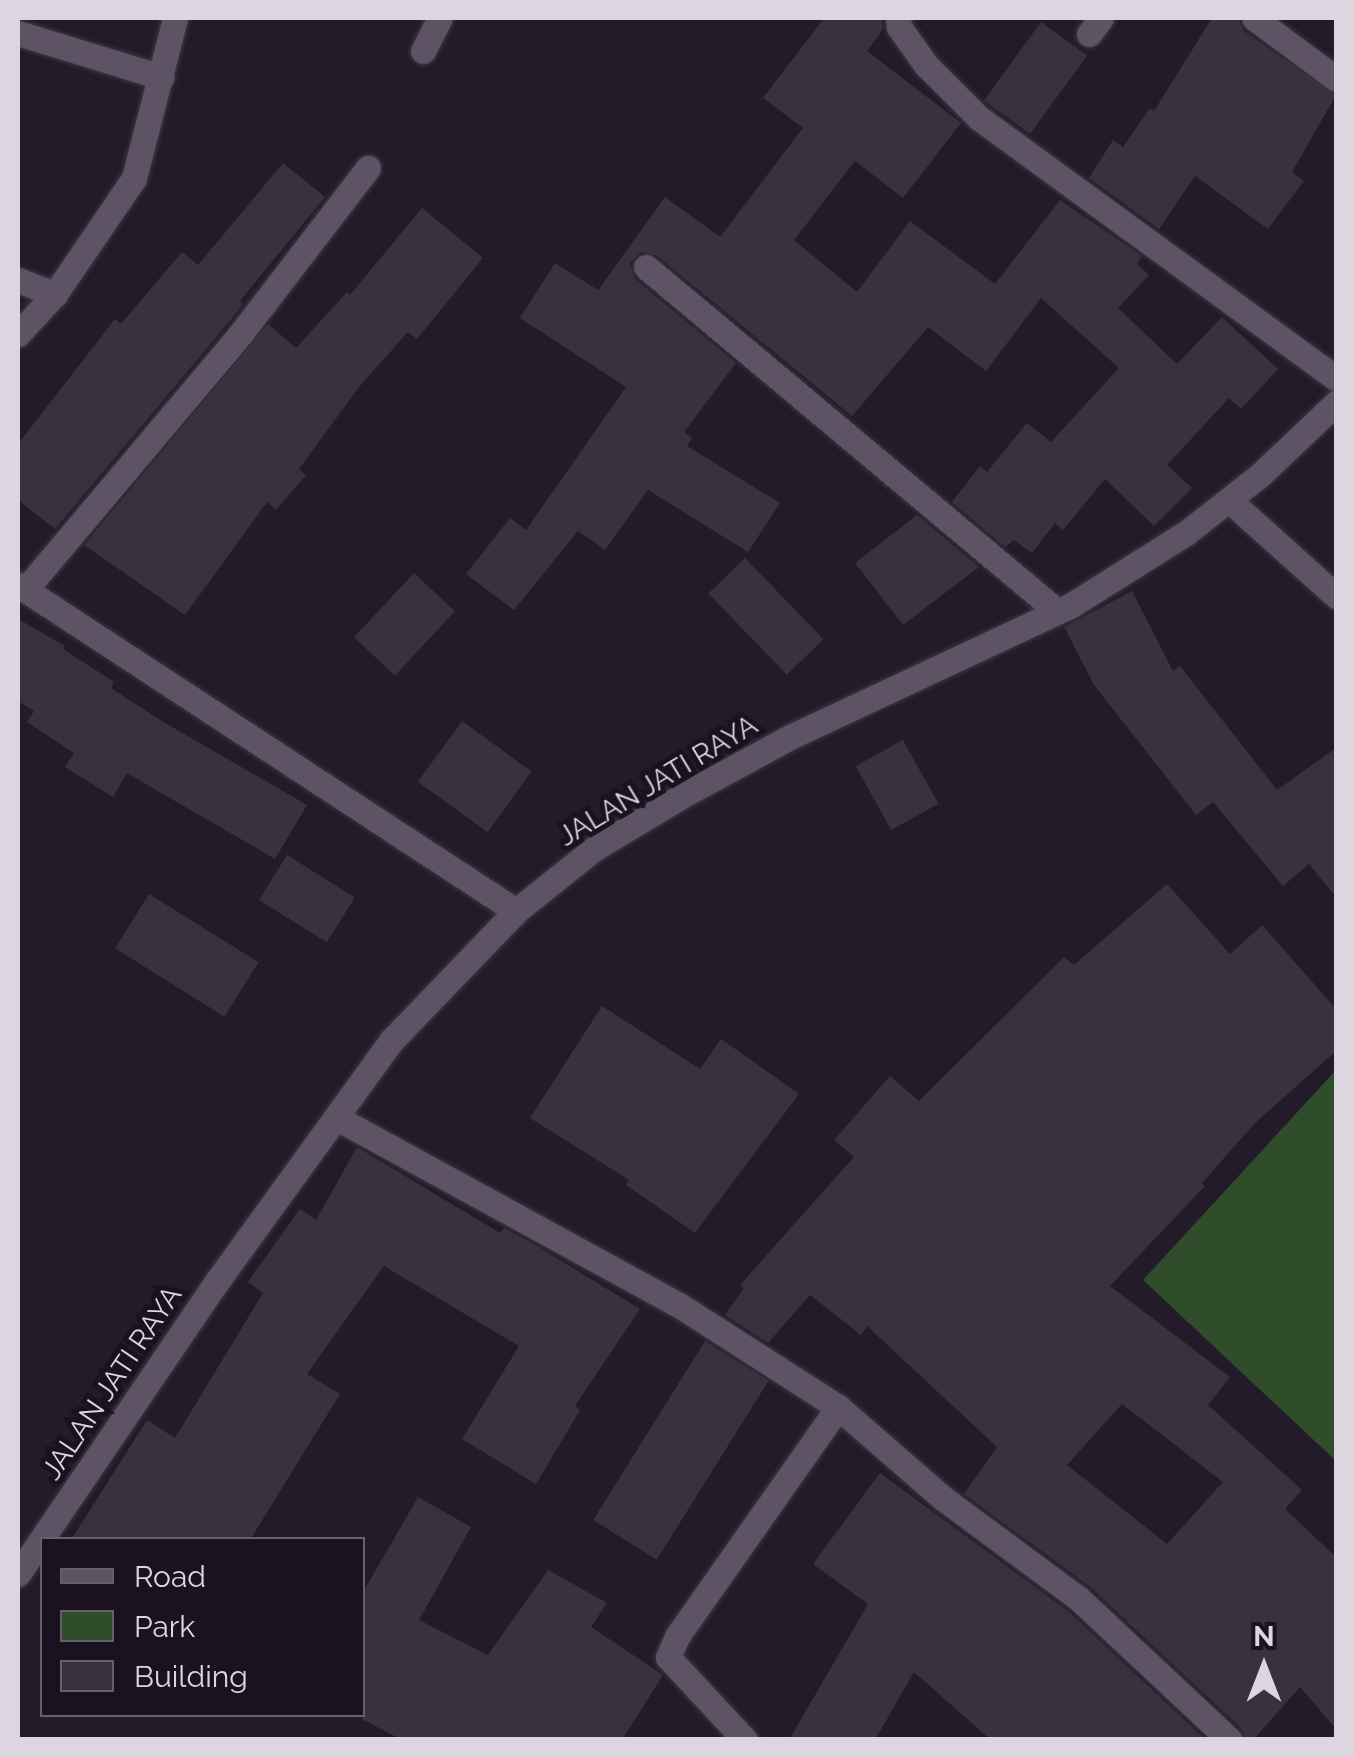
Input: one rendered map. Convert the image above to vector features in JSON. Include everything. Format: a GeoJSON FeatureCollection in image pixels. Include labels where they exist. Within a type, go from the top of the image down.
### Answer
{"type":"FeatureCollection","features":[{"type":"Feature","properties":{"kind":"street"},"geometry":{"type":"LineString","coordinates":[[18,334],[55,294],[134,178],[175,18]]}},
{"type":"Feature","properties":{"kind":"street"},"geometry":{"type":"LineString","coordinates":[[424,52],[440,18]]}},
{"type":"Feature","properties":{"kind":"street"},"geometry":{"type":"LineString","coordinates":[[898,18],[898,27],[926,65],[979,118],[1336,378]]}},
{"type":"Feature","properties":{"kind":"street"},"geometry":{"type":"LineString","coordinates":[[1254,18],[1336,78]]}},
{"type":"Feature","properties":{"kind":"street"},"geometry":{"type":"LineString","coordinates":[[18,33],[161,77]]}},
{"type":"Feature","properties":{"kind":"street"},"geometry":{"type":"LineString","coordinates":[[368,168],[242,332],[21,588],[516,912]]}},
{"type":"Feature","properties":{"kind":"street"},"geometry":{"type":"LineString","coordinates":[[646,268],[1057,611]]}},
{"type":"Feature","properties":{"kind":"street"},"geometry":{"type":"LineString","coordinates":[[18,280],[55,294]]}},
{"type":"Feature","properties":{"kind":"street","name":"JALAN JATI RAYA"},"geometry":{"type":"LineString","coordinates":[[43,1537],[218,1280],[392,1040],[516,912],[595,848],[685,794],[788,738],[947,667],[1057,611],[1186,533],[1229,500],[1336,402]]}},
{"type":"Feature","properties":{"kind":"street"},"geometry":{"type":"LineString","coordinates":[[1229,500],[1336,596]]}},
{"type":"Feature","properties":{"kind":"street"},"geometry":{"type":"LineString","coordinates":[[337,1118],[679,1306],[838,1408],[944,1499],[1078,1598],[1230,1740]]}},
{"type":"Feature","properties":{"kind":"street"},"geometry":{"type":"LineString","coordinates":[[746,1740],[668,1656],[678,1635],[838,1408]]}},
{"type":"Feature","properties":{"kind":"street","name":"JALAN JATI RAYA"},"geometry":{"type":"LineString","coordinates":[[18,1574],[40,1542]]}},
{"type":"Feature","properties":{"kind":"green space"},"geometry":{"type":"Polygon","coordinates":[[[1336,1070],[1336,1461],[1143,1280],[1336,1070]]]}},
{"type":"Feature","properties":{"kind":"building"},"geometry":{"type":"Polygon","coordinates":[[[824,18],[882,18],[883,29],[867,51],[961,123],[903,198],[855,161],[794,240],[857,292],[910,221],[995,284],[1060,200],[1142,256],[1137,264],[1149,275],[1118,308],[1177,364],[1222,317],[1278,369],[1241,409],[1229,398],[1167,465],[1192,488],[1154,526],[1105,479],[1063,530],[1055,523],[1032,553],[1014,540],[1005,547],[952,502],[980,466],[987,472],[1027,423],[1051,442],[1119,368],[1041,298],[986,371],[928,327],[852,416],[656,255],[641,252],[630,263],[635,279],[736,363],[684,432],[692,438],[687,446],[780,503],[748,552],[648,490],[605,550],[578,531],[514,610],[466,574],[510,518],[526,530],[626,387],[520,318],[555,263],[598,290],[665,197],[720,237],[803,128],[763,98],[824,18]]]}},
{"type":"Feature","properties":{"kind":"building"},"geometry":{"type":"Polygon","coordinates":[[[1212,18],[1238,19],[1244,31],[1336,95],[1292,172],[1304,181],[1268,229],[1195,176],[1159,229],[1089,178],[1113,140],[1123,147],[1150,108],[1154,111],[1212,18]]]}},
{"type":"Feature","properties":{"kind":"building"},"geometry":{"type":"Polygon","coordinates":[[[1041,22],[1087,56],[1030,134],[984,100],[1041,22]]]}},
{"type":"Feature","properties":{"kind":"building"},"geometry":{"type":"Polygon","coordinates":[[[283,163],[325,197],[240,301],[243,304],[229,322],[55,529],[18,500],[18,444],[115,319],[121,324],[182,252],[198,265],[283,163]]]}},
{"type":"Feature","properties":{"kind":"building"},"geometry":{"type":"Polygon","coordinates":[[[422,208],[483,258],[417,339],[408,332],[359,387],[299,469],[306,475],[276,510],[267,502],[185,615],[84,545],[268,324],[296,348],[347,292],[350,295],[422,208]]]}},
{"type":"Feature","properties":{"kind":"building"},"geometry":{"type":"Polygon","coordinates":[[[917,515],[979,567],[903,625],[855,563],[917,515]]]}},
{"type":"Feature","properties":{"kind":"building"},"geometry":{"type":"Polygon","coordinates":[[[745,558],[823,639],[787,675],[708,593],[745,558]]]}},
{"type":"Feature","properties":{"kind":"building"},"geometry":{"type":"Polygon","coordinates":[[[414,573],[455,611],[395,676],[354,637],[414,573]]]}},
{"type":"Feature","properties":{"kind":"building"},"geometry":{"type":"Polygon","coordinates":[[[1132,591],[1173,671],[1180,666],[1277,790],[1336,748],[1336,897],[1309,864],[1283,886],[1213,802],[1196,815],[1094,685],[1064,627],[1132,591]]]}},
{"type":"Feature","properties":{"kind":"building"},"geometry":{"type":"Polygon","coordinates":[[[18,619],[65,646],[63,649],[114,682],[111,688],[160,720],[307,805],[275,859],[127,773],[113,797],[65,767],[74,753],[27,722],[34,711],[18,701],[18,619]]]}},
{"type":"Feature","properties":{"kind":"building"},"geometry":{"type":"Polygon","coordinates":[[[462,721],[532,772],[487,832],[418,782],[462,721]]]}},
{"type":"Feature","properties":{"kind":"building"},"geometry":{"type":"Polygon","coordinates":[[[903,740],[938,804],[891,830],[856,766],[903,740]]]}},
{"type":"Feature","properties":{"kind":"building"},"geometry":{"type":"Polygon","coordinates":[[[287,855],[355,897],[327,942],[259,900],[287,855]]]}},
{"type":"Feature","properties":{"kind":"building"},"geometry":{"type":"Polygon","coordinates":[[[1167,884],[1230,954],[1262,925],[1336,1009],[1336,1051],[1255,1123],[1202,1183],[1205,1186],[1110,1286],[1230,1377],[1208,1405],[1302,1490],[1285,1509],[1336,1557],[1336,1729],[1300,1687],[1253,1740],[1246,1740],[1241,1728],[1089,1586],[964,1494],[997,1447],[867,1326],[861,1335],[810,1295],[768,1343],[725,1315],[744,1288],[740,1285],[854,1157],[834,1140],[890,1076],[919,1101],[1064,957],[1074,965],[1167,884]],[[1122,1404],[1067,1465],[1167,1544],[1223,1482],[1122,1404]]]}},
{"type":"Feature","properties":{"kind":"building"},"geometry":{"type":"Polygon","coordinates":[[[149,894],[258,962],[224,1017],[115,948],[149,894]]]}},
{"type":"Feature","properties":{"kind":"building"},"geometry":{"type":"Polygon","coordinates":[[[602,1006],[700,1069],[721,1039],[799,1094],[695,1233],[626,1185],[629,1180],[530,1118],[602,1006]]]}},
{"type":"Feature","properties":{"kind":"building"},"geometry":{"type":"Polygon","coordinates":[[[357,1147],[500,1233],[504,1228],[640,1309],[575,1406],[580,1410],[536,1484],[462,1439],[519,1346],[384,1266],[307,1374],[340,1394],[252,1537],[73,1537],[147,1420],[175,1438],[263,1293],[248,1282],[300,1209],[316,1220],[357,1147]]]}},
{"type":"Feature","properties":{"kind":"building"},"geometry":{"type":"Polygon","coordinates":[[[705,1341],[769,1381],[657,1560],[593,1520],[705,1341]]]}},
{"type":"Feature","properties":{"kind":"building"},"geometry":{"type":"Polygon","coordinates":[[[880,1473],[1068,1611],[1206,1740],[991,1740],[914,1672],[875,1740],[789,1740],[868,1604],[813,1564],[880,1473]]]}},
{"type":"Feature","properties":{"kind":"building"},"geometry":{"type":"Polygon","coordinates":[[[418,1497],[471,1527],[419,1620],[488,1655],[548,1570],[607,1603],[591,1627],[663,1675],[622,1740],[402,1740],[362,1719],[365,1589],[418,1497]]]}}]}
